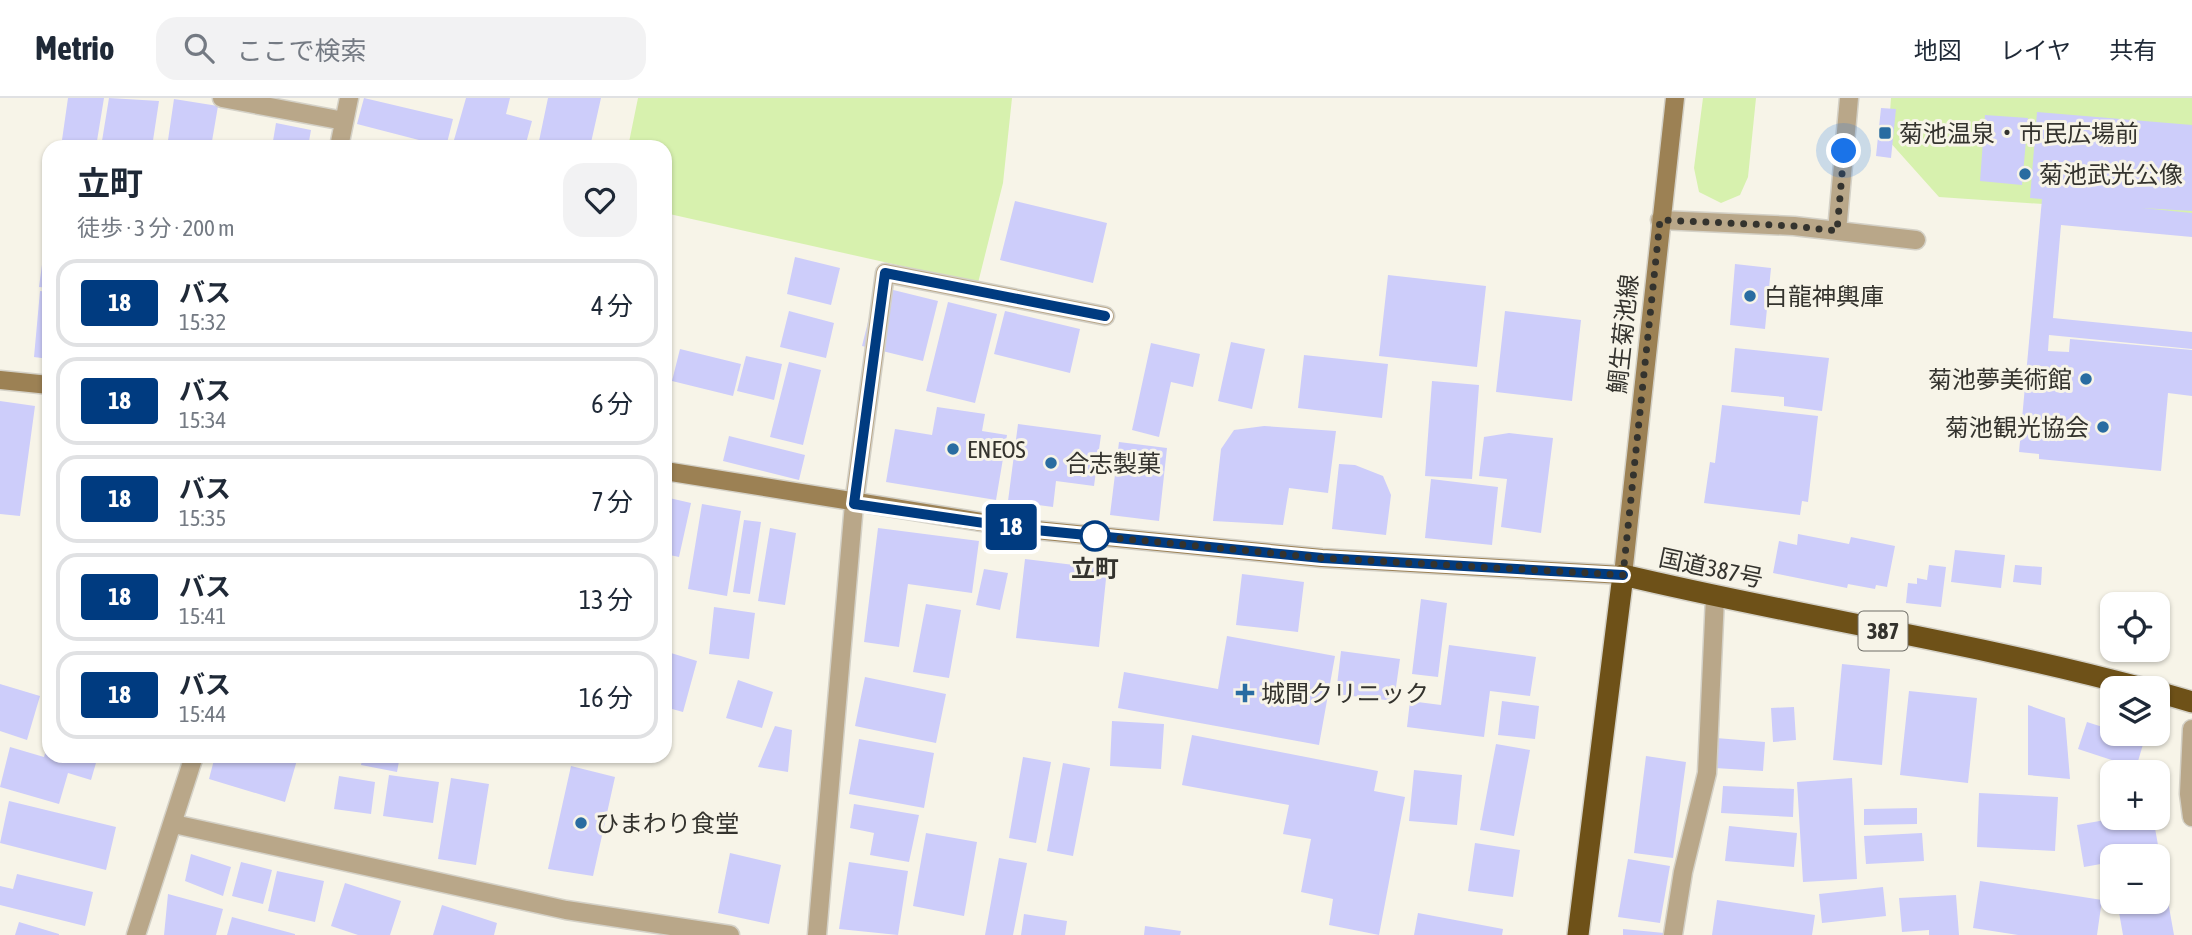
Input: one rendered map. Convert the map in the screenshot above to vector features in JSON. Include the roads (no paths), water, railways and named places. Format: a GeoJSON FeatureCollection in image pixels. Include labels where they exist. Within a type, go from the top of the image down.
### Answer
{"type":"FeatureCollection","features":[{"type":"Feature","properties":{"kind":"highway","name":"国道387号"},"geometry":{"type":"LineString","coordinates":[[1578,935],[1623,575],[1715,597],[2062,666],[2100,676]]}},
{"type":"Feature","properties":{"kind":"highway"},"geometry":{"type":"LineString","coordinates":[[2170,696],[2192,702]]}},
{"type":"Feature","properties":{"kind":"street"},"geometry":{"type":"LineString","coordinates":[[222,98],[344,121]]}},
{"type":"Feature","properties":{"kind":"street"},"geometry":{"type":"LineString","coordinates":[[340,140],[349,98]]}},
{"type":"Feature","properties":{"kind":"street","name":"鯛生菊池線"},"geometry":{"type":"LineString","coordinates":[[1623,575],[1675,98]]}},
{"type":"Feature","properties":{"kind":"street"},"geometry":{"type":"LineString","coordinates":[[1837,231],[1849,98]]}},
{"type":"Feature","properties":{"kind":"street"},"geometry":{"type":"LineString","coordinates":[[1660,220],[1794,226],[1916,240]]}},
{"type":"Feature","properties":{"kind":"street"},"geometry":{"type":"LineString","coordinates":[[817,935],[854,504],[885,273],[1105,316]]}},
{"type":"Feature","properties":{"kind":"street"},"geometry":{"type":"LineString","coordinates":[[0,380],[42,384]]}},
{"type":"Feature","properties":{"kind":"street"},"geometry":{"type":"LineString","coordinates":[[672,472],[854,504],[1025,529],[1309,557],[1623,575]]}},
{"type":"Feature","properties":{"kind":"street"},"geometry":{"type":"LineString","coordinates":[[1673,935],[1683,872],[1707,773],[1715,597]]}},
{"type":"Feature","properties":{"kind":"street"},"geometry":{"type":"LineString","coordinates":[[2192,729],[2189,794],[2192,817]]}},
{"type":"Feature","properties":{"kind":"street"},"geometry":{"type":"LineString","coordinates":[[136,935],[192,763]]}},
{"type":"Feature","properties":{"kind":"street"},"geometry":{"type":"LineString","coordinates":[[174,824],[575,912],[730,935]]}},
{"type":"Feature","properties":{"kind":"place","name":"菊池温泉・市民広場前"},"geometry":{"type":"Point","coordinates":[1885,133]}},
{"type":"Feature","properties":{"kind":"place","name":"菊池武光公像"},"geometry":{"type":"Point","coordinates":[2025,174]}},
{"type":"Feature","properties":{"kind":"place","name":"白龍神輿庫"},"geometry":{"type":"Point","coordinates":[1750,296]}},
{"type":"Feature","properties":{"kind":"place","name":"菊池夢美術館"},"geometry":{"type":"Point","coordinates":[2086,379]}},
{"type":"Feature","properties":{"kind":"place","name":"菊池観光協会"},"geometry":{"type":"Point","coordinates":[2103,427]}},
{"type":"Feature","properties":{"kind":"place","name":"ENEOS"},"geometry":{"type":"Point","coordinates":[953,449]}},
{"type":"Feature","properties":{"kind":"place","name":"合志製菓"},"geometry":{"type":"Point","coordinates":[1051,463]}},
{"type":"Feature","properties":{"kind":"place","name":"立町"},"geometry":{"type":"Point","coordinates":[1095,536]}},
{"type":"Feature","properties":{"kind":"place","name":"城間クリニック"},"geometry":{"type":"Point","coordinates":[1245,693]}},
{"type":"Feature","properties":{"kind":"place","name":"ひまわり食堂"},"geometry":{"type":"Point","coordinates":[581,823]}}]}
